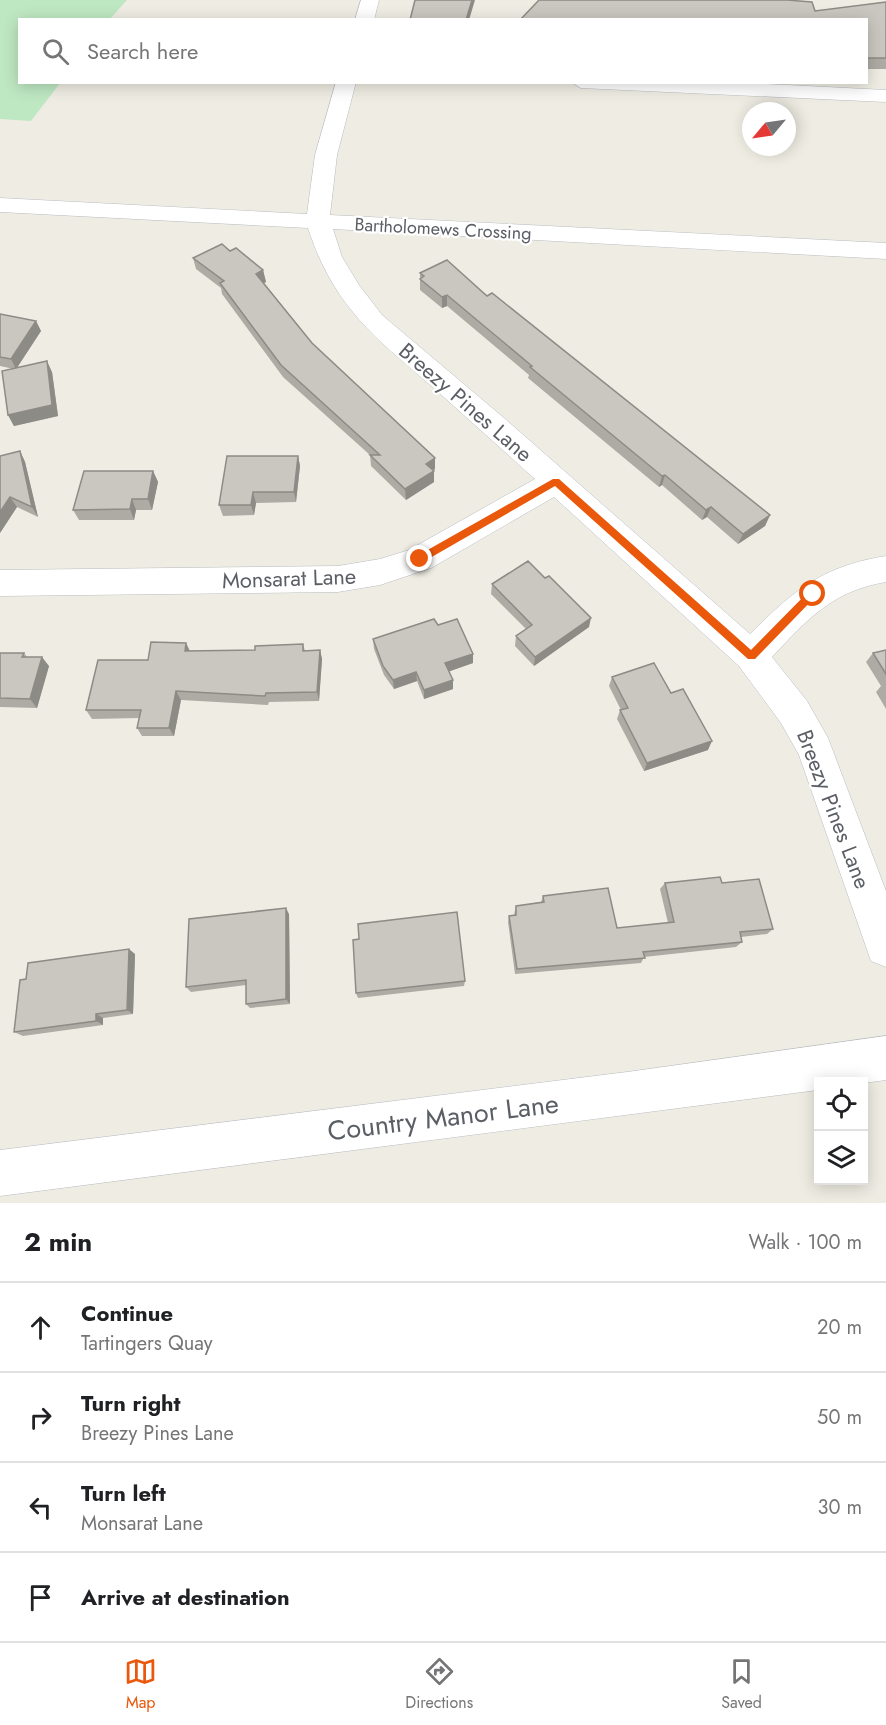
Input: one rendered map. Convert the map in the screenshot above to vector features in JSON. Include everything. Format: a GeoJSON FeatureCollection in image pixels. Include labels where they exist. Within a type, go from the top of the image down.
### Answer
{"type":"FeatureCollection","features":[{"type":"Feature","properties":{"kind":"street"},"geometry":{"type":"LineString","coordinates":[[365,18],[370,0]]}},
{"type":"Feature","properties":{"kind":"street","name":"Breezy Pines Lane"},"geometry":{"type":"LineString","coordinates":[[345,84],[326,155],[320,186],[318,222],[330,257],[348,289],[373,321],[751,656],[794,712],[815,750],[886,946]]}},
{"type":"Feature","properties":{"kind":"street"},"geometry":{"type":"LineString","coordinates":[[625,84],[886,96]]}},
{"type":"Feature","properties":{"kind":"street","name":"Bartholomews Crossing"},"geometry":{"type":"LineString","coordinates":[[0,206],[886,250]]}},
{"type":"Feature","properties":{"kind":"street","name":"Monsarat Lane"},"geometry":{"type":"LineString","coordinates":[[0,583],[338,579],[380,572],[420,559],[556,481]]}},
{"type":"Feature","properties":{"kind":"street"},"geometry":{"type":"LineString","coordinates":[[751,656],[813,594],[835,581],[868,571],[886,569]]}},
{"type":"Feature","properties":{"kind":"street","name":"Country Manor Lane"},"geometry":{"type":"LineString","coordinates":[[0,1173],[627,1094],[886,1058]]}},
{"type":"Feature","properties":{"kind":"green space"},"geometry":{"type":"Polygon","coordinates":[[[0,0],[127,0],[111,18],[18,18],[18,84],[59,84],[31,121],[0,119],[0,0]]]}},
{"type":"Feature","properties":{"kind":"building"},"geometry":{"type":"Polygon","coordinates":[[[415,0],[472,0],[467,18],[410,18],[415,0]]]}},
{"type":"Feature","properties":{"kind":"building"},"geometry":{"type":"Polygon","coordinates":[[[539,0],[787,0],[812,2],[815,11],[886,2],[886,58],[868,58],[868,18],[522,18],[539,0]]]}},
{"type":"Feature","properties":{"kind":"building"},"geometry":{"type":"Polygon","coordinates":[[[222,244],[230,251],[236,248],[263,270],[256,274],[312,343],[435,458],[426,464],[434,471],[405,489],[370,455],[380,455],[281,365],[220,283],[224,281],[193,258],[222,244]]]}},
{"type":"Feature","properties":{"kind":"building"},"geometry":{"type":"Polygon","coordinates":[[[447,260],[487,296],[492,293],[770,515],[743,534],[711,507],[706,510],[665,475],[662,476],[447,295],[442,297],[420,279],[424,276],[420,273],[447,260]]]}},
{"type":"Feature","properties":{"kind":"building"},"geometry":{"type":"Polygon","coordinates":[[[0,314],[36,321],[11,359],[0,357],[0,314]]]}},
{"type":"Feature","properties":{"kind":"building"},"geometry":{"type":"Polygon","coordinates":[[[47,361],[52,405],[8,415],[2,371],[47,361]]]}},
{"type":"Feature","properties":{"kind":"building"},"geometry":{"type":"Polygon","coordinates":[[[20,451],[32,507],[10,497],[0,512],[0,456],[20,451]]]}},
{"type":"Feature","properties":{"kind":"building"},"geometry":{"type":"Polygon","coordinates":[[[227,456],[298,456],[294,492],[253,492],[251,505],[219,505],[227,456]]]}},
{"type":"Feature","properties":{"kind":"building"},"geometry":{"type":"Polygon","coordinates":[[[84,471],[153,471],[148,499],[132,499],[130,509],[73,510],[84,471]]]}},
{"type":"Feature","properties":{"kind":"building"},"geometry":{"type":"Polygon","coordinates":[[[528,561],[545,578],[549,576],[591,618],[535,657],[516,636],[532,625],[492,584],[528,561]]]}},
{"type":"Feature","properties":{"kind":"building"},"geometry":{"type":"Polygon","coordinates":[[[434,619],[438,625],[457,619],[473,654],[445,663],[453,680],[424,690],[416,672],[393,680],[383,666],[373,639],[434,619]]]}},
{"type":"Feature","properties":{"kind":"building"},"geometry":{"type":"Polygon","coordinates":[[[151,642],[186,643],[185,651],[255,650],[255,646],[303,644],[303,651],[320,650],[317,692],[266,693],[265,696],[176,691],[169,728],[137,728],[141,710],[86,710],[98,660],[148,660],[151,642]]]}},
{"type":"Feature","properties":{"kind":"building"},"geometry":{"type":"Polygon","coordinates":[[[886,650],[886,674],[873,653],[886,650]]]}},
{"type":"Feature","properties":{"kind":"building"},"geometry":{"type":"Polygon","coordinates":[[[0,653],[24,653],[22,657],[42,657],[30,699],[0,698],[0,653]]]}},
{"type":"Feature","properties":{"kind":"building"},"geometry":{"type":"Polygon","coordinates":[[[654,663],[671,693],[683,689],[712,741],[647,763],[620,710],[628,708],[612,677],[654,663]]]}},
{"type":"Feature","properties":{"kind":"building"},"geometry":{"type":"Polygon","coordinates":[[[720,877],[722,883],[759,879],[773,929],[740,932],[742,942],[643,952],[645,958],[517,969],[509,916],[516,915],[516,906],[544,902],[543,896],[608,888],[617,928],[674,922],[665,883],[720,877]]]}},
{"type":"Feature","properties":{"kind":"building"},"geometry":{"type":"Polygon","coordinates":[[[286,908],[286,999],[246,1004],[246,980],[186,987],[189,919],[286,908]]]}},
{"type":"Feature","properties":{"kind":"building"},"geometry":{"type":"Polygon","coordinates":[[[457,912],[465,981],[356,993],[353,940],[359,939],[358,924],[457,912]]]}},
{"type":"Feature","properties":{"kind":"building"},"geometry":{"type":"Polygon","coordinates":[[[129,949],[127,1010],[96,1014],[96,1021],[14,1032],[20,980],[26,979],[28,963],[129,949]]]}},
{"type":"Feature","properties":{"kind":"route"},"geometry":{"type":"LineString","coordinates":[[420,559],[556,481],[751,656],[813,594]]}}]}
